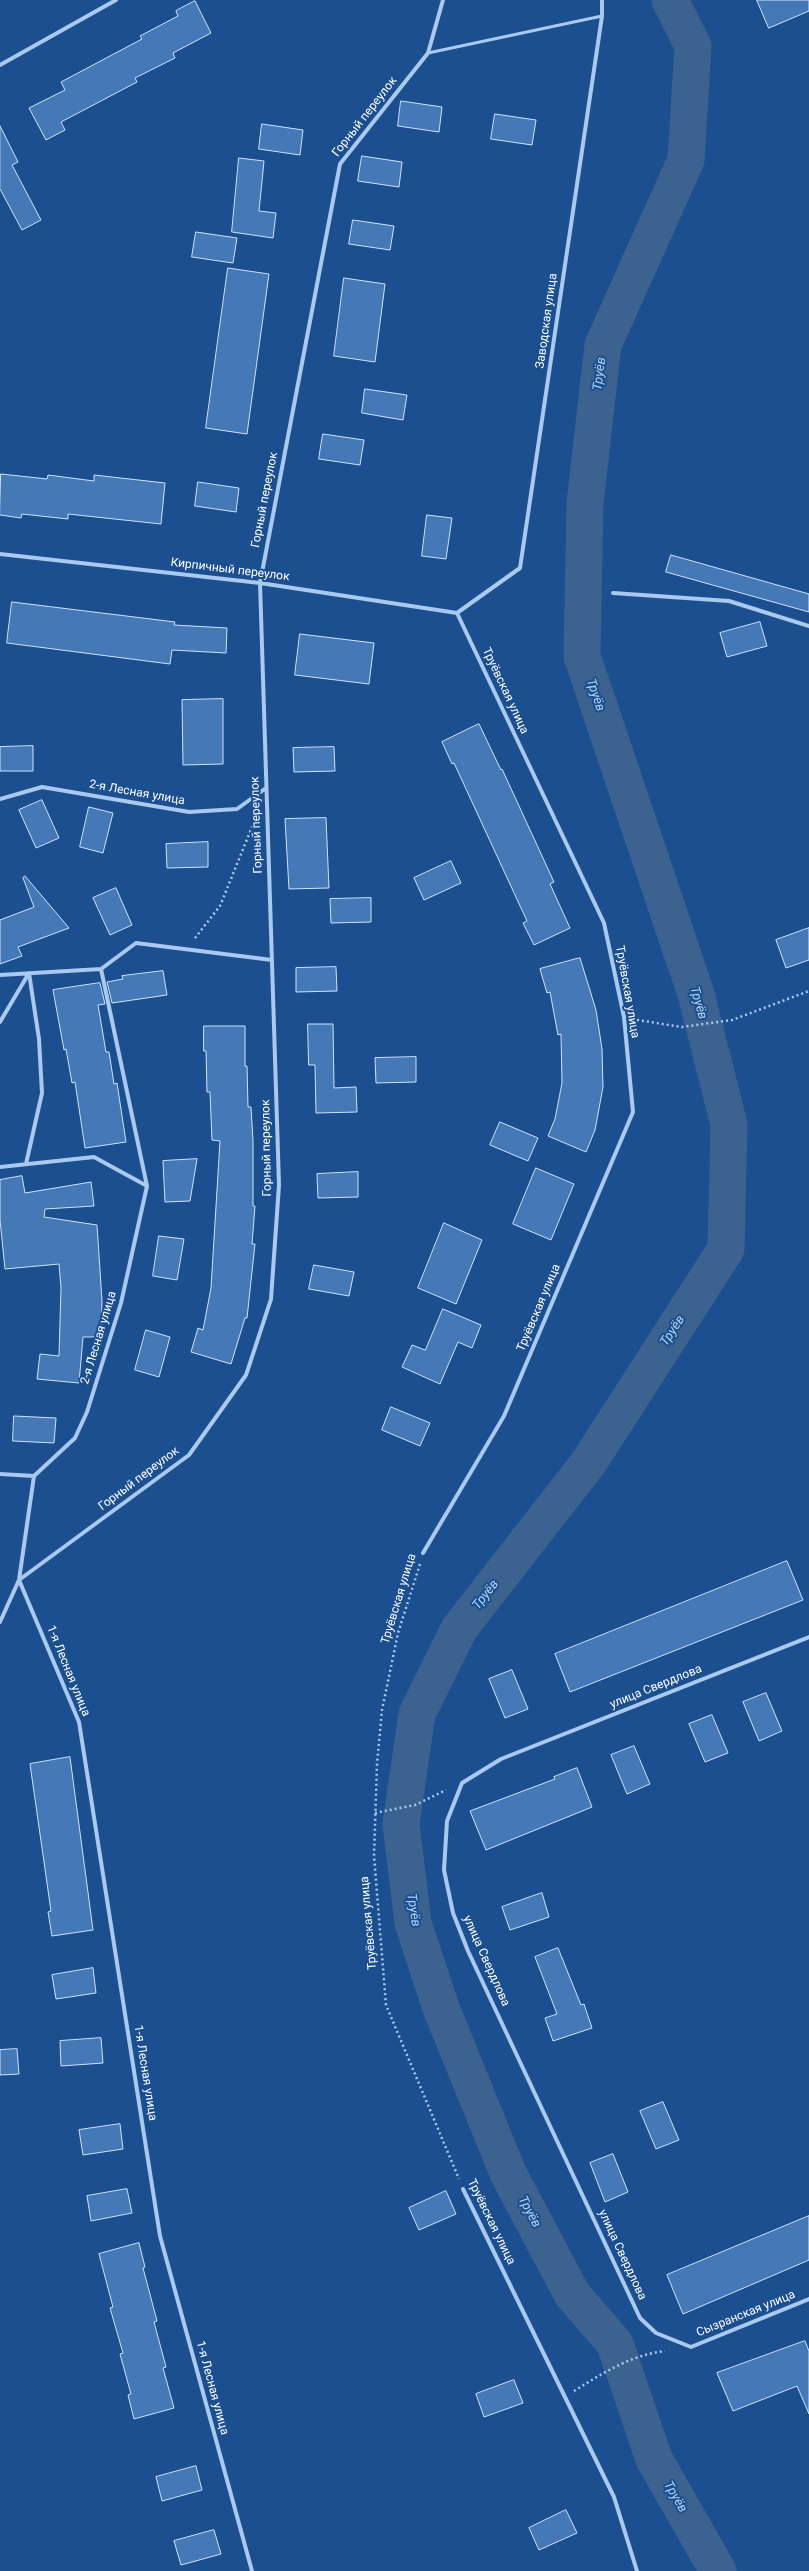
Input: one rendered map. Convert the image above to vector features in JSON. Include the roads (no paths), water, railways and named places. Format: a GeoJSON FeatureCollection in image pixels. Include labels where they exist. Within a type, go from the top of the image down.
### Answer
{"type":"FeatureCollection","features":[{"type":"Feature","properties":{"kind":"street"},"geometry":{"type":"LineString","coordinates":[[0,65],[116,0]]}},
{"type":"Feature","properties":{"kind":"street","name":"Горный переулок"},"geometry":{"type":"LineString","coordinates":[[19,1580],[189,1455],[246,1376],[272,1299],[279,1185],[260,583],[340,164],[428,53],[444,0]]}},
{"type":"Feature","properties":{"kind":"street","name":"Заводская улица"},"geometry":{"type":"LineString","coordinates":[[456,613],[520,568],[602,16],[602,0]]}},
{"type":"Feature","properties":{"kind":"street","name":"Кирпичный переулок"},"geometry":{"type":"LineString","coordinates":[[0,554],[260,583],[456,613]]}},
{"type":"Feature","properties":{"kind":"street"},"geometry":{"type":"LineString","coordinates":[[613,593],[729,601],[809,626]]}},
{"type":"Feature","properties":{"kind":"street","name":"Труёвская улица"},"geometry":{"type":"LineString","coordinates":[[423,1552],[504,1416],[633,1112],[624,1018],[604,923],[456,613]]}},
{"type":"Feature","properties":{"kind":"street","name":"2-я Лесная улица"},"geometry":{"type":"LineString","coordinates":[[0,799],[42,787],[189,812],[237,809],[266,788]]}},
{"type":"Feature","properties":{"kind":"street"},"geometry":{"type":"LineString","coordinates":[[0,975],[101,969],[136,943],[272,960]]}},
{"type":"Feature","properties":{"kind":"street","name":"2-я Лесная улица"},"geometry":{"type":"LineString","coordinates":[[34,1476],[75,1438],[86,1412],[121,1303],[147,1186],[101,969]]}},
{"type":"Feature","properties":{"kind":"street"},"geometry":{"type":"LineString","coordinates":[[0,1022],[29,973]]}},
{"type":"Feature","properties":{"kind":"street"},"geometry":{"type":"LineString","coordinates":[[26,1164],[42,1093],[39,1039],[29,973]]}},
{"type":"Feature","properties":{"kind":"street"},"geometry":{"type":"LineString","coordinates":[[0,1167],[94,1157],[147,1186]]}},
{"type":"Feature","properties":{"kind":"street"},"geometry":{"type":"LineString","coordinates":[[0,1474],[34,1476],[19,1580],[0,1622]]}},
{"type":"Feature","properties":{"kind":"street","name":"1-я Лесная улица"},"geometry":{"type":"LineString","coordinates":[[19,1580],[79,1722],[160,2236],[252,2571]]}},
{"type":"Feature","properties":{"kind":"street","name":"улица Свердлова"},"geometry":{"type":"LineString","coordinates":[[691,2347],[656,2333],[640,2318],[468,1951],[453,1912],[444,1870],[447,1821],[462,1783],[501,1759],[809,1637]]}},
{"type":"Feature","properties":{"kind":"street","name":"Труёвская улица"},"geometry":{"type":"LineString","coordinates":[[463,2188],[614,2497],[637,2571]]}},
{"type":"Feature","properties":{"kind":"street","name":"Сызранская улица"},"geometry":{"type":"LineString","coordinates":[[691,2347],[809,2299]]}},
{"type":"Feature","properties":{"kind":"lane"},"geometry":{"type":"LineString","coordinates":[[428,53],[602,16]]}},
{"type":"Feature","properties":{"kind":"waterway","name":"Труёв"},"geometry":{"type":"LineString","coordinates":[[670,0],[693,46],[686,160],[603,345],[585,503],[582,656],[696,994],[729,1125],[726,1249],[589,1462],[459,1629],[417,1714],[401,1824],[413,1923],[441,2008],[508,2173],[572,2294],[615,2344],[654,2459],[718,2571]]}}]}
